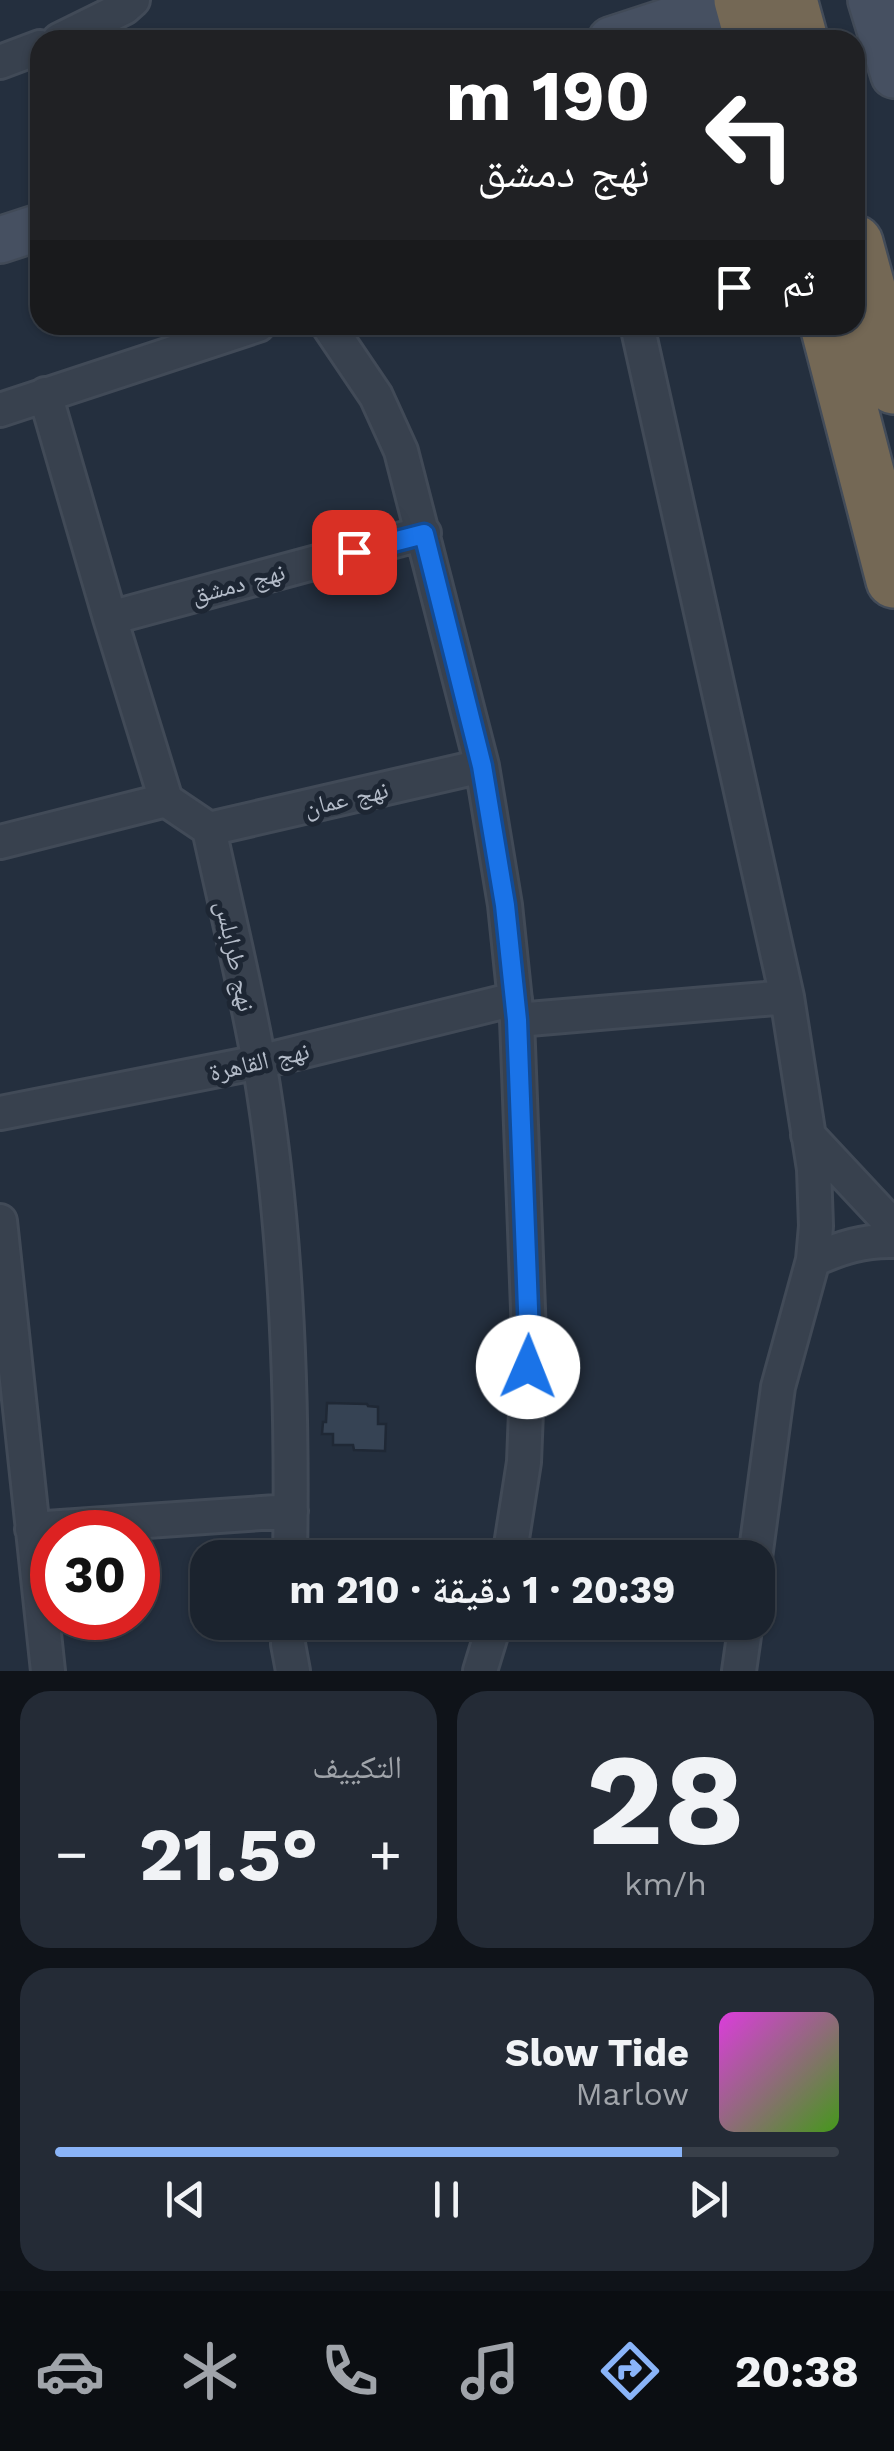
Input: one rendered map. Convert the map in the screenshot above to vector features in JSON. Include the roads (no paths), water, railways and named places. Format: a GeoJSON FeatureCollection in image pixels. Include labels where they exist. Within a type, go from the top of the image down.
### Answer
{"type":"FeatureCollection","features":[{"type":"Feature","properties":{"kind":"highway"},"geometry":{"type":"LineString","coordinates":[[865,280],[894,386]]}},
{"type":"Feature","properties":{"kind":"highway"},"geometry":{"type":"LineString","coordinates":[[831,335],[894,580]]}},
{"type":"Feature","properties":{"kind":"street"},"geometry":{"type":"LineString","coordinates":[[79,30],[133,0]]}},
{"type":"Feature","properties":{"kind":"street"},"geometry":{"type":"LineString","coordinates":[[871,0],[894,76]]}},
{"type":"Feature","properties":{"kind":"street"},"geometry":{"type":"LineString","coordinates":[[678,30],[765,17]]}},
{"type":"Feature","properties":{"kind":"street"},"geometry":{"type":"LineString","coordinates":[[0,62],[30,51]]}},
{"type":"Feature","properties":{"kind":"street"},"geometry":{"type":"LineString","coordinates":[[0,240],[30,230]]}},
{"type":"Feature","properties":{"kind":"street"},"geometry":{"type":"LineString","coordinates":[[0,410],[227,335]]}},
{"type":"Feature","properties":{"kind":"street"},"geometry":{"type":"LineString","coordinates":[[335,335],[376,396],[402,452],[482,766],[505,905],[516,1009],[529,1335],[524,1462],[512,1540]]}},
{"type":"Feature","properties":{"kind":"street"},"geometry":{"type":"LineString","coordinates":[[640,335],[787,997],[814,1169],[814,1260],[778,1387],[757,1540]]}},
{"type":"Feature","properties":{"kind":"street"},"geometry":{"type":"LineString","coordinates":[[44,394],[166,800],[210,830]]}},
{"type":"Feature","properties":{"kind":"street","name":"نهج دمشق"},"geometry":{"type":"LineString","coordinates":[[110,618],[424,534]]}},
{"type":"Feature","properties":{"kind":"street","name":"نهج عمان"},"geometry":{"type":"LineString","coordinates":[[210,830],[482,766]]}},
{"type":"Feature","properties":{"kind":"street"},"geometry":{"type":"LineString","coordinates":[[0,842],[166,800]]}},
{"type":"Feature","properties":{"kind":"street","name":"نهج طرابلس"},"geometry":{"type":"LineString","coordinates":[[210,830],[259,1062],[280,1222],[289,1382],[290,1540]]}},
{"type":"Feature","properties":{"kind":"street","name":"نهج القاهرة"},"geometry":{"type":"LineString","coordinates":[[0,1113],[516,1009],[787,997]]}},
{"type":"Feature","properties":{"kind":"street"},"geometry":{"type":"LineString","coordinates":[[808,1135],[894,1227]]}},
{"type":"Feature","properties":{"kind":"street"},"geometry":{"type":"LineString","coordinates":[[0,1221],[30,1510]]}},
{"type":"Feature","properties":{"kind":"street"},"geometry":{"type":"LineString","coordinates":[[814,1260],[858,1243],[894,1241]]}},
{"type":"Feature","properties":{"kind":"street"},"geometry":{"type":"LineString","coordinates":[[160,1520],[291,1510]]}},
{"type":"Feature","properties":{"kind":"street"},"geometry":{"type":"LineString","coordinates":[[42,1640],[44,1669]]}},
{"type":"Feature","properties":{"kind":"street"},"geometry":{"type":"LineString","coordinates":[[288,1640],[293,1671]]}},
{"type":"Feature","properties":{"kind":"street"},"geometry":{"type":"LineString","coordinates":[[480,1671],[489,1640]]}},
{"type":"Feature","properties":{"kind":"street"},"geometry":{"type":"LineString","coordinates":[[739,1671],[743,1640]]}}]}
